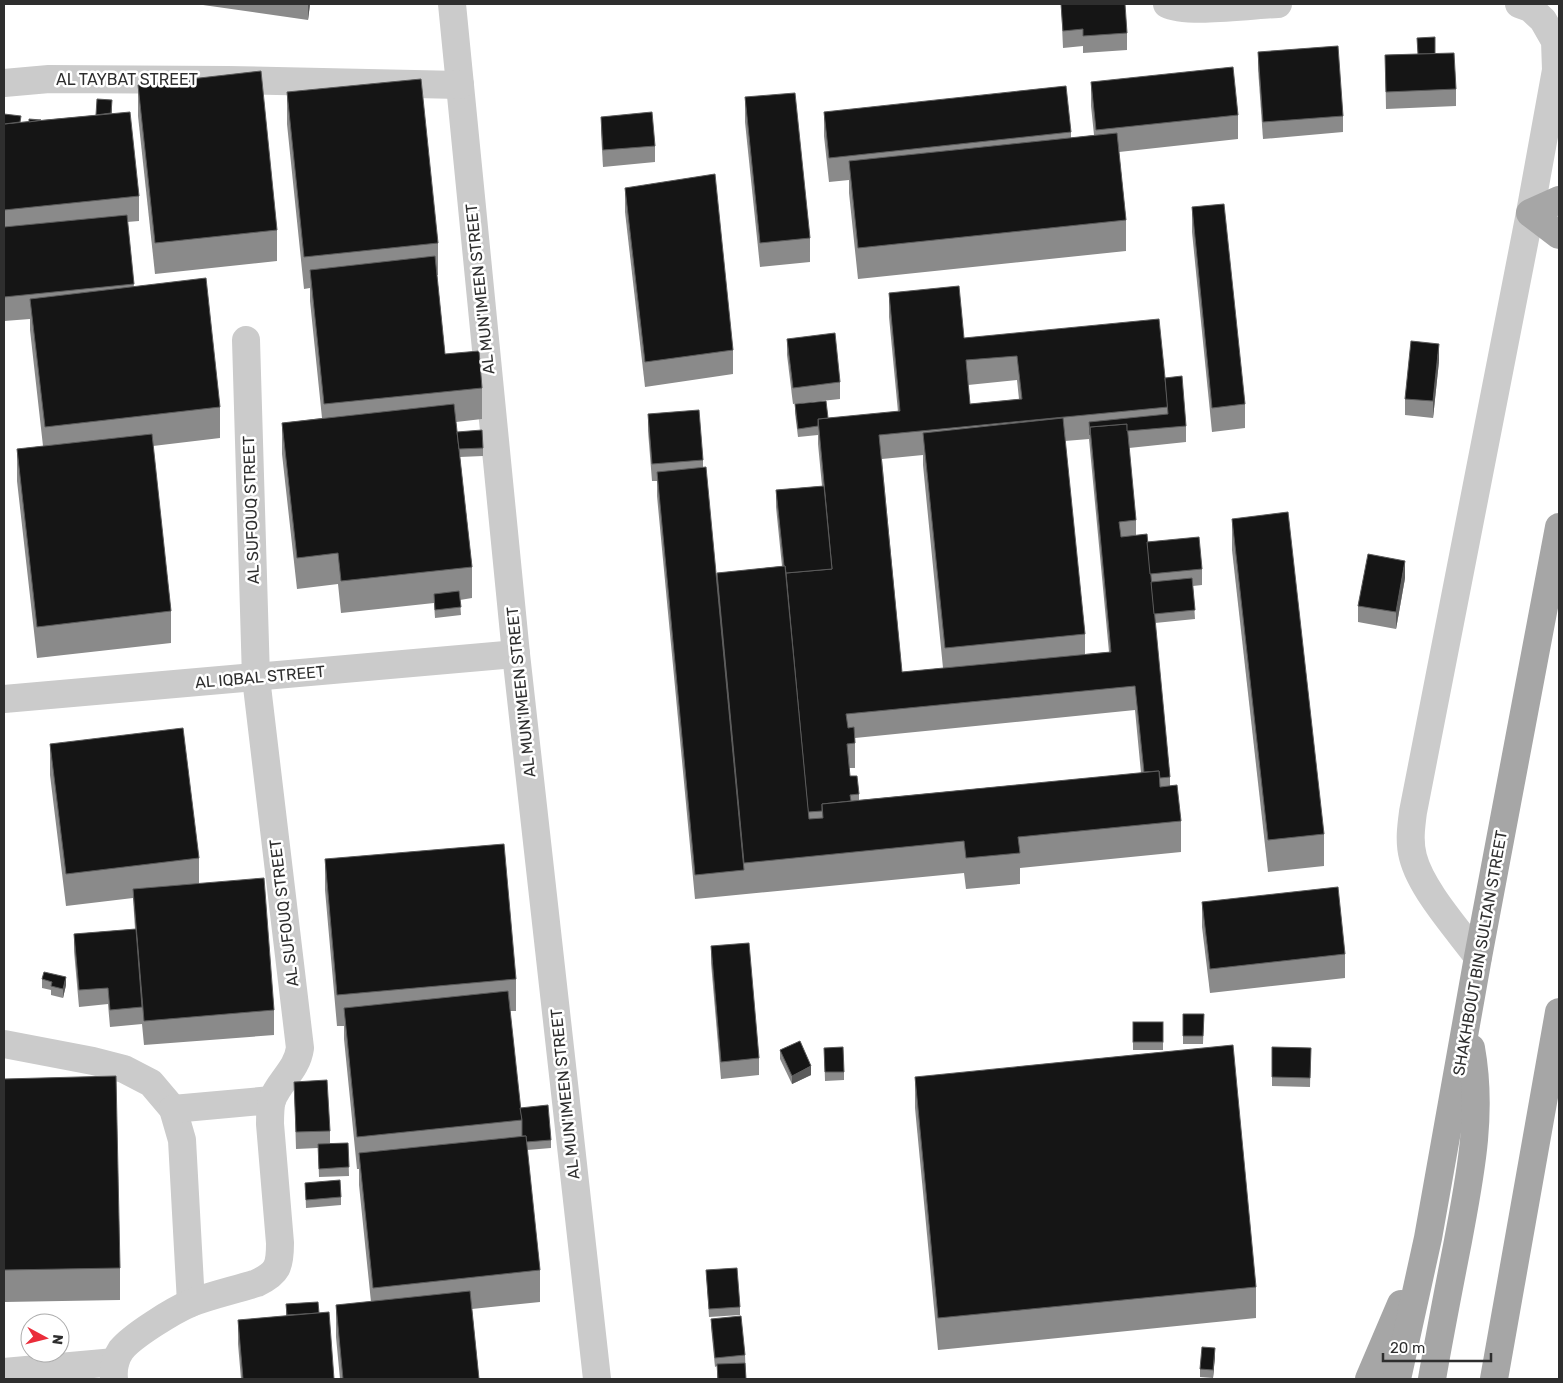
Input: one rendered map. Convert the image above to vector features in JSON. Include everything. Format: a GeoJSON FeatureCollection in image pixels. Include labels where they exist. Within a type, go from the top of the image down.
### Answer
{"type":"FeatureCollection","features":[{"type":"Feature","properties":{"kind":"main road"},"geometry":{"type":"LineString","coordinates":[[1559,200],[1530,213],[1559,235]]}},
{"type":"Feature","properties":{"kind":"main road","name":"SHAKHBOUT BIN SULTAN STREET"},"geometry":{"type":"LineString","coordinates":[[1397,1379],[1428,1238],[1478,956],[1559,527]]}},
{"type":"Feature","properties":{"kind":"main road"},"geometry":{"type":"LineString","coordinates":[[1494,1379],[1555,1059],[1559,1012]]}},
{"type":"Feature","properties":{"kind":"main road"},"geometry":{"type":"LineString","coordinates":[[1432,1379],[1474,1151],[1475,1075],[1467,1024]]}},
{"type":"Feature","properties":{"kind":"main road"},"geometry":{"type":"LineString","coordinates":[[1369,1379],[1428,1238]]}},
{"type":"Feature","properties":{"kind":"street","name":"AL MUN'IMEEN STREET"},"geometry":{"type":"LineString","coordinates":[[452,4],[516,654],[598,1379]]}},
{"type":"Feature","properties":{"kind":"street"},"geometry":{"type":"LineString","coordinates":[[1167,4],[1193,9],[1278,4]]}},
{"type":"Feature","properties":{"kind":"street"},"geometry":{"type":"LineString","coordinates":[[1478,956],[1430,892],[1419,873],[1413,857],[1410,834],[1556,70],[1555,41],[1543,20],[1530,8],[1519,4]]}},
{"type":"Feature","properties":{"kind":"street","name":"AL TAYBAT STREET"},"geometry":{"type":"LineString","coordinates":[[4,83],[49,79],[238,80],[460,85]]}},
{"type":"Feature","properties":{"kind":"street","name":"AL SUFOUQ STREET"},"geometry":{"type":"LineString","coordinates":[[114,1371],[122,1350],[156,1323],[191,1303],[257,1283],[267,1278],[277,1270],[280,1258],[270,1124],[272,1100],[298,1059],[300,1048],[256,678],[246,340]]}},
{"type":"Feature","properties":{"kind":"street","name":"AL IQBAL STREET"},"geometry":{"type":"LineString","coordinates":[[4,699],[516,654]]}},
{"type":"Feature","properties":{"kind":"street"},"geometry":{"type":"LineString","coordinates":[[4,1044],[93,1061],[124,1069],[151,1083],[173,1109],[182,1140],[191,1303]]}},
{"type":"Feature","properties":{"kind":"street"},"geometry":{"type":"LineString","coordinates":[[173,1109],[272,1100]]}},
{"type":"Feature","properties":{"kind":"street"},"geometry":{"type":"LineString","coordinates":[[19,1373],[114,1371]]}},
{"type":"Feature","properties":{"kind":"building"},"geometry":{"type":"Polygon","coordinates":[[[1061,4],[1125,4],[1127,33],[1083,36],[1083,29],[1063,31],[1061,4]]]}},
{"type":"Feature","properties":{"kind":"building"},"geometry":{"type":"Polygon","coordinates":[[[1435,37],[1435,54],[1418,54],[1417,38],[1435,37]]]}},
{"type":"Feature","properties":{"kind":"building"},"geometry":{"type":"Polygon","coordinates":[[[1338,46],[1343,116],[1263,122],[1258,52],[1338,46]]]}},
{"type":"Feature","properties":{"kind":"building"},"geometry":{"type":"Polygon","coordinates":[[[1454,53],[1456,89],[1386,92],[1385,55],[1454,53]]]}},
{"type":"Feature","properties":{"kind":"building"},"geometry":{"type":"Polygon","coordinates":[[[1233,67],[1238,115],[1096,130],[1091,82],[1233,67]]]}},
{"type":"Feature","properties":{"kind":"building"},"geometry":{"type":"Polygon","coordinates":[[[261,71],[277,230],[155,243],[138,85],[261,71]]]}},
{"type":"Feature","properties":{"kind":"building"},"geometry":{"type":"Polygon","coordinates":[[[421,79],[438,243],[304,257],[287,92],[421,79]]]}},
{"type":"Feature","properties":{"kind":"building"},"geometry":{"type":"Polygon","coordinates":[[[1066,86],[1071,132],[829,158],[824,112],[1066,86]]]}},
{"type":"Feature","properties":{"kind":"building"},"geometry":{"type":"Polygon","coordinates":[[[795,93],[810,238],[760,243],[745,97],[795,93]]]}},
{"type":"Feature","properties":{"kind":"building"},"geometry":{"type":"Polygon","coordinates":[[[97,99],[112,100],[111,113],[96,115],[97,99]]]}},
{"type":"Feature","properties":{"kind":"building"},"geometry":{"type":"Polygon","coordinates":[[[130,112],[139,196],[4,210],[4,124],[130,112]]]}},
{"type":"Feature","properties":{"kind":"building"},"geometry":{"type":"Polygon","coordinates":[[[652,112],[655,146],[603,150],[601,117],[652,112]]]}},
{"type":"Feature","properties":{"kind":"building"},"geometry":{"type":"Polygon","coordinates":[[[4,114],[21,116],[20,122],[4,124],[4,114]]]}},
{"type":"Feature","properties":{"kind":"building"},"geometry":{"type":"Polygon","coordinates":[[[29,119],[41,120],[29,122],[29,119]]]}},
{"type":"Feature","properties":{"kind":"building"},"geometry":{"type":"Polygon","coordinates":[[[1117,133],[1126,220],[858,248],[849,161],[1117,133]]]}},
{"type":"Feature","properties":{"kind":"building"},"geometry":{"type":"Polygon","coordinates":[[[715,174],[733,350],[645,362],[625,188],[715,174]]]}},
{"type":"Feature","properties":{"kind":"building"},"geometry":{"type":"Polygon","coordinates":[[[1224,204],[1245,404],[1212,408],[1192,207],[1224,204]]]}},
{"type":"Feature","properties":{"kind":"building"},"geometry":{"type":"Polygon","coordinates":[[[127,215],[134,284],[4,297],[4,227],[127,215]]]}},
{"type":"Feature","properties":{"kind":"building"},"geometry":{"type":"Polygon","coordinates":[[[435,256],[445,354],[479,351],[482,388],[324,404],[310,270],[435,256]]]}},
{"type":"Feature","properties":{"kind":"building"},"geometry":{"type":"Polygon","coordinates":[[[206,278],[220,407],[45,427],[30,299],[206,278]]]}},
{"type":"Feature","properties":{"kind":"building"},"geometry":{"type":"Polygon","coordinates":[[[959,286],[964,338],[1159,319],[1168,407],[879,435],[902,672],[1111,652],[1090,427],[1127,424],[1136,520],[1119,522],[1121,537],[1147,534],[1170,777],[1160,778],[1159,771],[1144,772],[1135,686],[846,714],[848,728],[854,727],[855,743],[847,744],[850,776],[857,776],[859,794],[850,795],[851,801],[822,804],[822,811],[808,812],[786,573],[832,569],[818,419],[900,411],[889,293],[959,286]],[[1017,356],[966,360],[970,404],[1022,399],[1017,356]]]}},
{"type":"Feature","properties":{"kind":"building"},"geometry":{"type":"Polygon","coordinates":[[[835,333],[840,382],[793,388],[787,339],[835,333]]]}},
{"type":"Feature","properties":{"kind":"building"},"geometry":{"type":"Polygon","coordinates":[[[1411,341],[1439,344],[1433,401],[1405,399],[1411,341]]]}},
{"type":"Feature","properties":{"kind":"building"},"geometry":{"type":"Polygon","coordinates":[[[1182,376],[1186,426],[1127,431],[1127,424],[1090,427],[1090,435],[1089,422],[1168,414],[1165,378],[1182,376]]]}},
{"type":"Feature","properties":{"kind":"building"},"geometry":{"type":"Polygon","coordinates":[[[826,401],[828,418],[818,419],[818,426],[798,429],[795,404],[826,401]]]}},
{"type":"Feature","properties":{"kind":"building"},"geometry":{"type":"Polygon","coordinates":[[[454,404],[472,567],[341,581],[338,553],[297,558],[282,423],[454,404]]]}},
{"type":"Feature","properties":{"kind":"building"},"geometry":{"type":"Polygon","coordinates":[[[699,410],[703,460],[652,464],[648,414],[699,410]]]}},
{"type":"Feature","properties":{"kind":"building"},"geometry":{"type":"Polygon","coordinates":[[[1063,418],[1085,634],[945,648],[923,433],[1063,418]]]}},
{"type":"Feature","properties":{"kind":"building"},"geometry":{"type":"Polygon","coordinates":[[[482,430],[483,448],[459,449],[457,432],[482,430]]]}},
{"type":"Feature","properties":{"kind":"building"},"geometry":{"type":"Polygon","coordinates":[[[152,434],[171,611],[37,627],[17,449],[152,434]]]}},
{"type":"Feature","properties":{"kind":"building"},"geometry":{"type":"Polygon","coordinates":[[[706,467],[744,870],[695,875],[657,472],[706,467]]]}},
{"type":"Feature","properties":{"kind":"building"},"geometry":{"type":"Polygon","coordinates":[[[824,486],[832,569],[786,573],[776,490],[824,486]]]}},
{"type":"Feature","properties":{"kind":"building"},"geometry":{"type":"Polygon","coordinates":[[[1288,512],[1324,834],[1268,840],[1232,519],[1288,512]]]}},
{"type":"Feature","properties":{"kind":"building"},"geometry":{"type":"Polygon","coordinates":[[[1199,537],[1202,569],[1150,574],[1147,542],[1199,537]]]}},
{"type":"Feature","properties":{"kind":"building"},"geometry":{"type":"Polygon","coordinates":[[[1368,554],[1405,561],[1396,612],[1358,606],[1368,554]]]}},
{"type":"Feature","properties":{"kind":"building"},"geometry":{"type":"Polygon","coordinates":[[[785,566],[809,819],[823,818],[822,804],[1159,771],[1160,787],[1177,785],[1181,821],[1018,837],[1020,853],[966,858],[964,841],[744,863],[717,573],[785,566]]]}},
{"type":"Feature","properties":{"kind":"building"},"geometry":{"type":"Polygon","coordinates":[[[1192,578],[1195,610],[1154,614],[1151,582],[1192,578]]]}},
{"type":"Feature","properties":{"kind":"building"},"geometry":{"type":"Polygon","coordinates":[[[459,591],[461,607],[435,610],[434,594],[459,591]]]}},
{"type":"Feature","properties":{"kind":"building"},"geometry":{"type":"Polygon","coordinates":[[[183,728],[199,858],[66,874],[50,744],[183,728]]]}},
{"type":"Feature","properties":{"kind":"building"},"geometry":{"type":"Polygon","coordinates":[[[504,844],[516,979],[337,995],[325,859],[504,844]]]}},
{"type":"Feature","properties":{"kind":"building"},"geometry":{"type":"Polygon","coordinates":[[[264,878],[274,1010],[144,1021],[133,889],[264,878]]]}},
{"type":"Feature","properties":{"kind":"building"},"geometry":{"type":"Polygon","coordinates":[[[1338,887],[1345,954],[1210,969],[1202,902],[1338,887]]]}},
{"type":"Feature","properties":{"kind":"building"},"geometry":{"type":"Polygon","coordinates":[[[136,929],[142,1007],[110,1010],[108,988],[79,990],[74,934],[136,929]]]}},
{"type":"Feature","properties":{"kind":"building"},"geometry":{"type":"Polygon","coordinates":[[[749,943],[759,1058],[721,1062],[711,946],[749,943]]]}},
{"type":"Feature","properties":{"kind":"building"},"geometry":{"type":"Polygon","coordinates":[[[44,972],[66,977],[63,989],[51,986],[52,982],[42,979],[44,972]]]}},
{"type":"Feature","properties":{"kind":"building"},"geometry":{"type":"Polygon","coordinates":[[[508,991],[522,1120],[357,1137],[344,1008],[508,991]]]}},
{"type":"Feature","properties":{"kind":"building"},"geometry":{"type":"Polygon","coordinates":[[[1183,1014],[1204,1014],[1203,1036],[1183,1036],[1183,1014]]]}},
{"type":"Feature","properties":{"kind":"building"},"geometry":{"type":"Polygon","coordinates":[[[1133,1022],[1163,1022],[1163,1042],[1133,1042],[1133,1022]]]}},
{"type":"Feature","properties":{"kind":"building"},"geometry":{"type":"Polygon","coordinates":[[[800,1041],[811,1066],[792,1076],[780,1050],[800,1041]]]}},
{"type":"Feature","properties":{"kind":"building"},"geometry":{"type":"Polygon","coordinates":[[[1233,1045],[1256,1287],[938,1318],[915,1077],[1233,1045]]]}},
{"type":"Feature","properties":{"kind":"building"},"geometry":{"type":"Polygon","coordinates":[[[843,1047],[844,1072],[825,1072],[824,1048],[843,1047]]]}},
{"type":"Feature","properties":{"kind":"building"},"geometry":{"type":"Polygon","coordinates":[[[1272,1047],[1311,1048],[1310,1078],[1272,1077],[1272,1047]]]}},
{"type":"Feature","properties":{"kind":"building"},"geometry":{"type":"Polygon","coordinates":[[[116,1076],[120,1268],[4,1270],[4,1079],[116,1076]]]}},
{"type":"Feature","properties":{"kind":"building"},"geometry":{"type":"Polygon","coordinates":[[[327,1080],[330,1131],[296,1132],[294,1082],[327,1080]]]}},
{"type":"Feature","properties":{"kind":"building"},"geometry":{"type":"Polygon","coordinates":[[[548,1105],[551,1140],[526,1142],[526,1136],[522,1136],[520,1108],[548,1105]]]}},
{"type":"Feature","properties":{"kind":"building"},"geometry":{"type":"Polygon","coordinates":[[[526,1136],[540,1270],[373,1288],[359,1153],[526,1136]]]}},
{"type":"Feature","properties":{"kind":"building"},"geometry":{"type":"Polygon","coordinates":[[[348,1143],[349,1167],[319,1169],[318,1144],[348,1143]]]}},
{"type":"Feature","properties":{"kind":"building"},"geometry":{"type":"Polygon","coordinates":[[[340,1180],[341,1197],[306,1200],[305,1183],[340,1180]]]}},
{"type":"Feature","properties":{"kind":"building"},"geometry":{"type":"Polygon","coordinates":[[[737,1268],[740,1307],[709,1309],[706,1270],[737,1268]]]}},
{"type":"Feature","properties":{"kind":"building"},"geometry":{"type":"Polygon","coordinates":[[[470,1291],[479,1379],[343,1379],[336,1305],[470,1291]]]}},
{"type":"Feature","properties":{"kind":"building"},"geometry":{"type":"Polygon","coordinates":[[[318,1302],[319,1313],[287,1315],[286,1304],[318,1302]]]}},
{"type":"Feature","properties":{"kind":"building"},"geometry":{"type":"Polygon","coordinates":[[[329,1312],[334,1379],[243,1379],[238,1320],[329,1312]]]}},
{"type":"Feature","properties":{"kind":"building"},"geometry":{"type":"Polygon","coordinates":[[[741,1316],[745,1355],[715,1358],[711,1319],[741,1316]]]}},
{"type":"Feature","properties":{"kind":"building"},"geometry":{"type":"Polygon","coordinates":[[[1202,1347],[1215,1348],[1213,1370],[1200,1369],[1202,1347]]]}},
{"type":"Feature","properties":{"kind":"building"},"geometry":{"type":"Polygon","coordinates":[[[745,1363],[746,1379],[718,1379],[717,1364],[745,1363]]]}}]}
